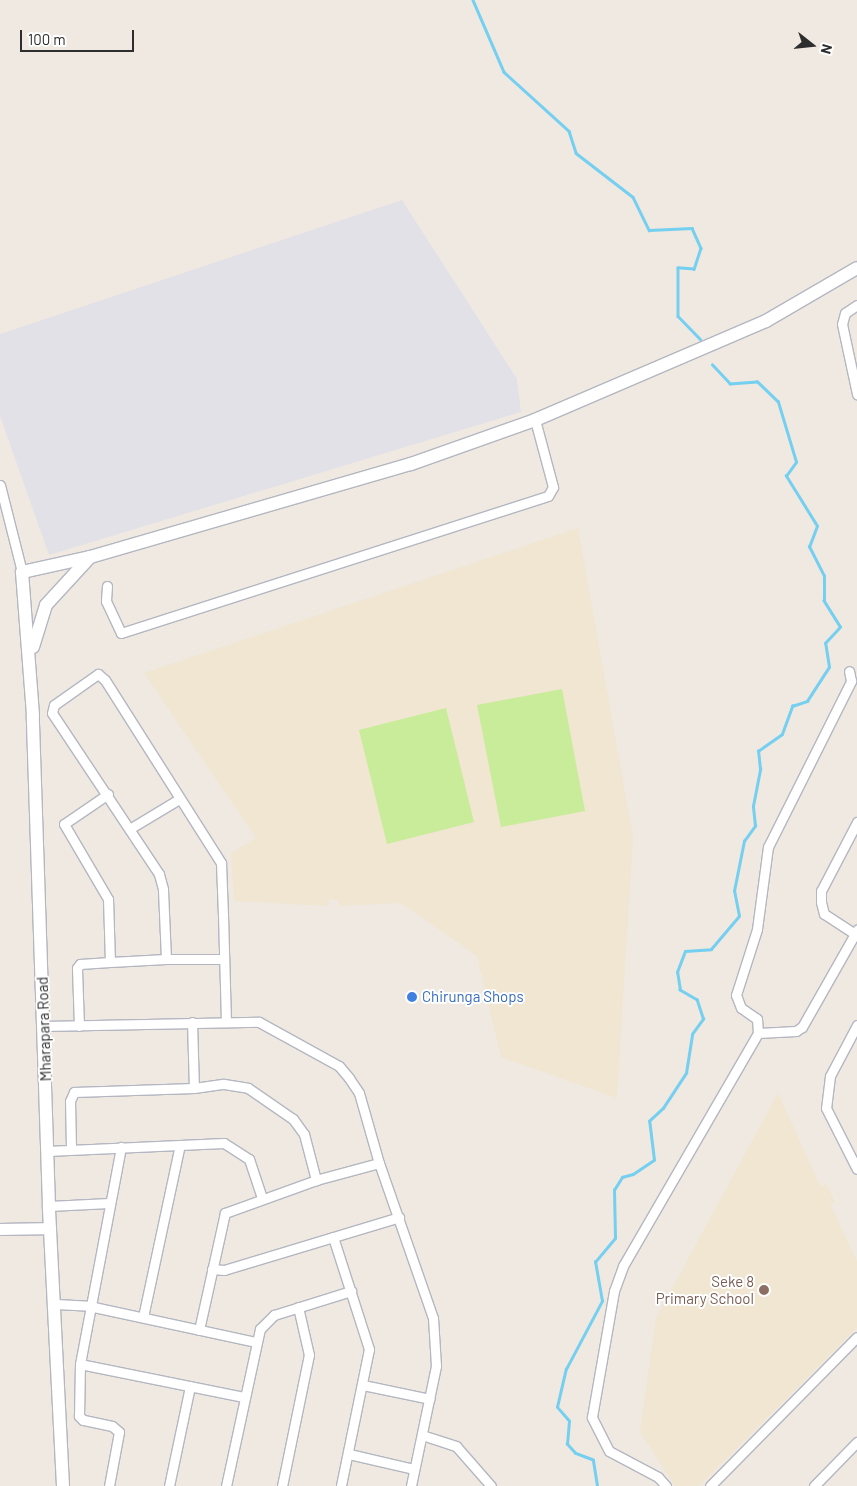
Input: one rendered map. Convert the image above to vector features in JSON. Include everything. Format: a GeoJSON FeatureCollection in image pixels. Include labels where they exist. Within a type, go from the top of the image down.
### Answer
{"type":"FeatureCollection","features":[{"type":"Feature","properties":{"kind":"main road"},"geometry":{"type":"LineString","coordinates":[[22,572],[90,557],[411,464],[535,420],[766,321],[857,268]]}},
{"type":"Feature","properties":{"kind":"main road"},"geometry":{"type":"LineString","coordinates":[[31,664],[36,634],[46,605],[90,557]]}},
{"type":"Feature","properties":{"kind":"main road","name":"Mharapara Road"},"geometry":{"type":"LineString","coordinates":[[22,572],[31,664],[49,1206],[56,1304],[62,1486]]}},
{"type":"Feature","properties":{"kind":"street"},"geometry":{"type":"LineString","coordinates":[[857,304],[845,313],[842,324],[857,394]]}},
{"type":"Feature","properties":{"kind":"street"},"geometry":{"type":"LineString","coordinates":[[107,586],[106,601],[121,633],[548,496],[552,487],[535,420]]}},
{"type":"Feature","properties":{"kind":"street"},"geometry":{"type":"LineString","coordinates":[[0,485],[22,572]]}},
{"type":"Feature","properties":{"kind":"street"},"geometry":{"type":"LineString","coordinates":[[666,1486],[658,1477],[609,1451],[595,1428],[592,1417],[609,1311],[623,1266],[758,1033],[757,1019],[740,1008],[736,995],[757,929],[768,847],[851,681],[849,671]]}},
{"type":"Feature","properties":{"kind":"street"},"geometry":{"type":"LineString","coordinates":[[166,960],[162,882],[131,828],[52,713],[54,705],[98,674],[105,680],[221,864],[226,1021]]}},
{"type":"Feature","properties":{"kind":"street"},"geometry":{"type":"LineString","coordinates":[[108,794],[64,824],[108,899],[110,962]]}},
{"type":"Feature","properties":{"kind":"street"},"geometry":{"type":"LineString","coordinates":[[131,828],[179,799]]}},
{"type":"Feature","properties":{"kind":"street"},"geometry":{"type":"LineString","coordinates":[[758,1033],[796,1031],[802,1027],[856,932],[824,914],[820,902],[821,891],[857,822]]}},
{"type":"Feature","properties":{"kind":"street"},"geometry":{"type":"LineString","coordinates":[[80,1026],[77,968],[80,964],[224,959]]}},
{"type":"Feature","properties":{"kind":"street"},"geometry":{"type":"LineString","coordinates":[[44,1026],[226,1021],[259,1022],[276,1028],[339,1066],[359,1093],[379,1163],[433,1318],[436,1366],[411,1486]]}},
{"type":"Feature","properties":{"kind":"street"},"geometry":{"type":"LineString","coordinates":[[192,1022],[194,1088]]}},
{"type":"Feature","properties":{"kind":"street"},"geometry":{"type":"LineString","coordinates":[[857,1025],[830,1076],[826,1108],[857,1169]]}},
{"type":"Feature","properties":{"kind":"street"},"geometry":{"type":"LineString","coordinates":[[71,1148],[70,1101],[74,1092],[194,1088],[224,1084],[248,1088],[293,1119],[304,1134],[316,1180]]}},
{"type":"Feature","properties":{"kind":"street"},"geometry":{"type":"LineString","coordinates":[[47,1151],[71,1148],[224,1143],[237,1149],[253,1165],[262,1198]]}},
{"type":"Feature","properties":{"kind":"street"},"geometry":{"type":"LineString","coordinates":[[143,1317],[180,1145]]}},
{"type":"Feature","properties":{"kind":"street"},"geometry":{"type":"LineString","coordinates":[[109,1486],[119,1432],[112,1426],[83,1420],[79,1416],[80,1364],[89,1306],[121,1146]]}},
{"type":"Feature","properties":{"kind":"street"},"geometry":{"type":"LineString","coordinates":[[199,1330],[225,1213],[316,1180],[379,1163]]}},
{"type":"Feature","properties":{"kind":"street"},"geometry":{"type":"LineString","coordinates":[[49,1206],[109,1203]]}},
{"type":"Feature","properties":{"kind":"street"},"geometry":{"type":"LineString","coordinates":[[212,1269],[224,1270],[399,1217]]}},
{"type":"Feature","properties":{"kind":"street"},"geometry":{"type":"LineString","coordinates":[[0,1230],[50,1228]]}},
{"type":"Feature","properties":{"kind":"street"},"geometry":{"type":"LineString","coordinates":[[333,1237],[368,1350],[363,1385],[341,1486]]}},
{"type":"Feature","properties":{"kind":"street"},"geometry":{"type":"LineString","coordinates":[[226,1486],[255,1342],[266,1321],[274,1315],[351,1291]]}},
{"type":"Feature","properties":{"kind":"street"},"geometry":{"type":"LineString","coordinates":[[56,1304],[89,1306],[255,1342]]}},
{"type":"Feature","properties":{"kind":"street"},"geometry":{"type":"LineString","coordinates":[[282,1486],[309,1355],[298,1307]]}},
{"type":"Feature","properties":{"kind":"street"},"geometry":{"type":"LineString","coordinates":[[710,1486],[857,1337]]}},
{"type":"Feature","properties":{"kind":"street"},"geometry":{"type":"LineString","coordinates":[[80,1364],[244,1397]]}},
{"type":"Feature","properties":{"kind":"street"},"geometry":{"type":"LineString","coordinates":[[363,1385],[430,1399]]}},
{"type":"Feature","properties":{"kind":"street"},"geometry":{"type":"LineString","coordinates":[[169,1486],[190,1386]]}},
{"type":"Feature","properties":{"kind":"street"},"geometry":{"type":"LineString","coordinates":[[422,1435],[456,1446],[491,1486]]}},
{"type":"Feature","properties":{"kind":"street"},"geometry":{"type":"LineString","coordinates":[[814,1486],[857,1442]]}},
{"type":"Feature","properties":{"kind":"street"},"geometry":{"type":"LineString","coordinates":[[349,1454],[414,1469]]}},
{"type":"Feature","properties":{"kind":"shaded area"},"geometry":{"type":"Polygon","coordinates":[[[402,200],[517,379],[521,412],[49,555],[0,416],[0,334],[402,200]]]}},
{"type":"Feature","properties":{"kind":"shaded area"},"geometry":{"type":"Polygon","coordinates":[[[578,528],[633,837],[617,1098],[501,1057],[477,956],[401,903],[339,906],[338,900],[329,899],[329,906],[234,901],[231,853],[256,838],[144,673],[578,528]]]}},
{"type":"Feature","properties":{"kind":"shaded area","name":"Seke 8 Primary School"},"geometry":{"type":"Polygon","coordinates":[[[778,1093],[821,1187],[826,1184],[835,1202],[830,1204],[857,1261],[857,1328],[699,1486],[675,1486],[640,1432],[656,1318],[778,1093]]]}},
{"type":"Feature","properties":{"kind":"green space"},"geometry":{"type":"Polygon","coordinates":[[[562,689],[585,811],[501,827],[477,705],[562,689]]]}},
{"type":"Feature","properties":{"kind":"green space"},"geometry":{"type":"Polygon","coordinates":[[[446,708],[474,822],[387,844],[359,730],[446,708]]]}},
{"type":"Feature","properties":{"kind":"waterway"},"geometry":{"type":"LineString","coordinates":[[473,0],[504,72],[569,131],[576,153],[633,197],[649,230],[692,228],[701,248],[694,269],[678,268],[678,316],[700,339]]}},
{"type":"Feature","properties":{"kind":"waterway"},"geometry":{"type":"LineString","coordinates":[[597,1486],[593,1460],[575,1453],[567,1444],[569,1421],[557,1407],[566,1369],[602,1301],[595,1262],[615,1238],[614,1190],[622,1177],[633,1174],[654,1160],[649,1121],[663,1108],[686,1073],[692,1034],[703,1019],[697,1000],[680,990],[677,972],[685,951],[711,949],[739,916],[734,891],[744,841],[755,826],[753,806],[760,769],[758,751],[782,734],[792,706],[807,701],[829,667],[825,643],[840,627],[824,601],[824,576],[809,547],[817,526],[786,476],[796,462],[778,402],[757,382],[730,384],[712,365]]}},
{"type":"Feature","properties":{"kind":"place","name":"Chirunga Shops"},"geometry":{"type":"Point","coordinates":[412,997]}},
{"type":"Feature","properties":{"kind":"place","name":"Seke 8 Primary School"},"geometry":{"type":"Point","coordinates":[764,1290]}}]}
